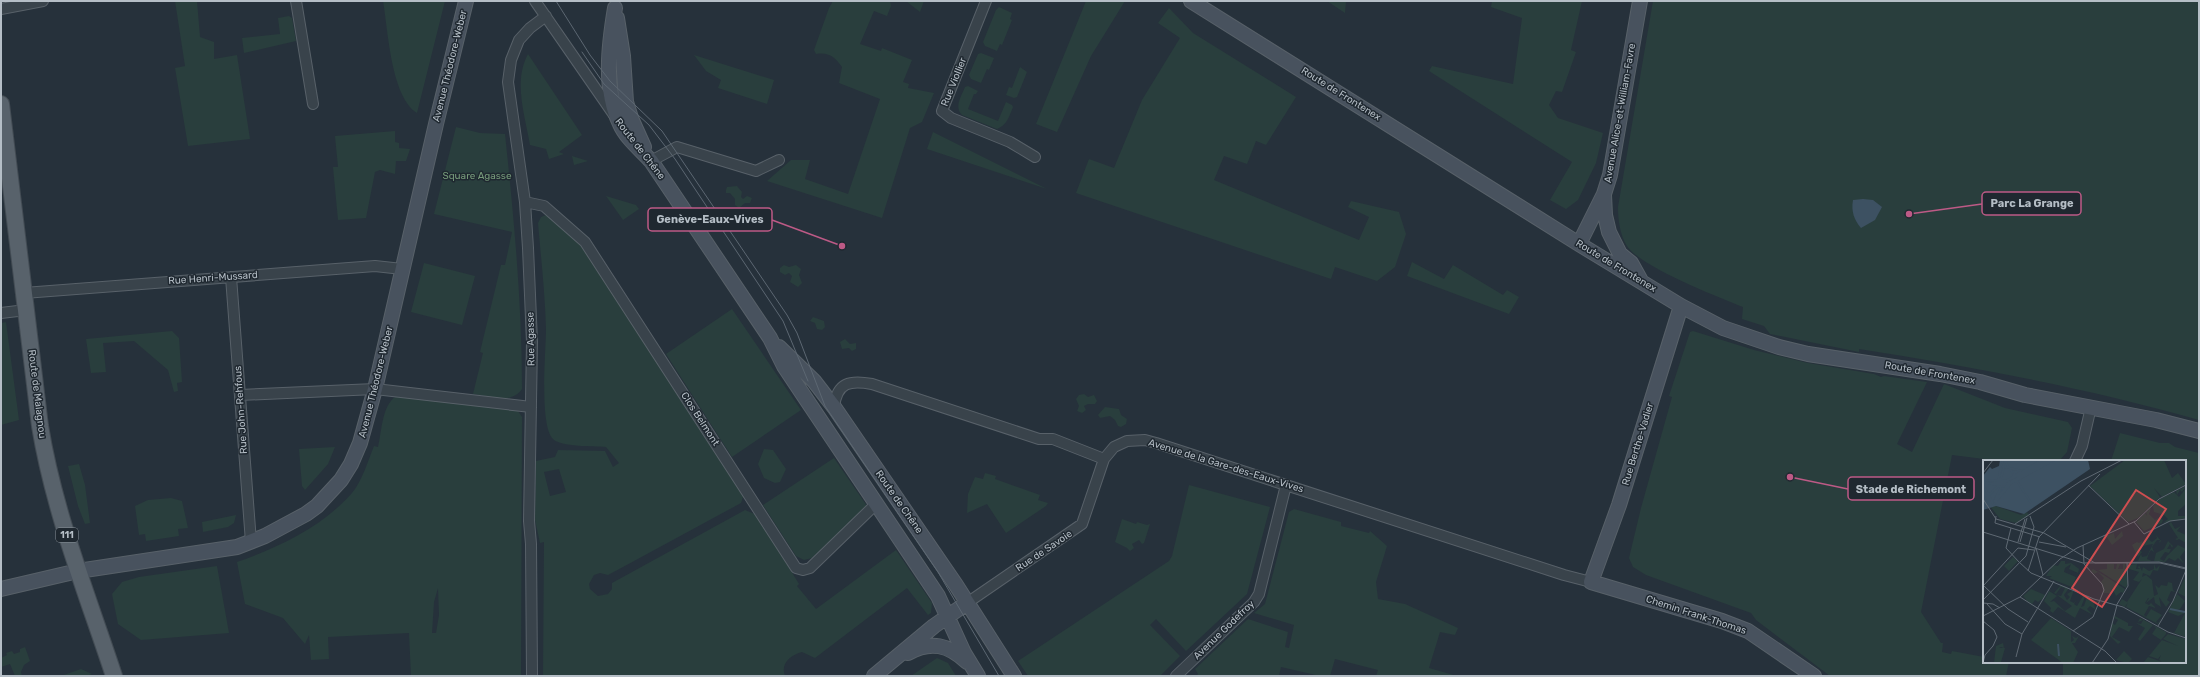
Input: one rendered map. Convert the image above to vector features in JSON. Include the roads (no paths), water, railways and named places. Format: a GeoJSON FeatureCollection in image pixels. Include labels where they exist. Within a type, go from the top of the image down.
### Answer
{"type":"FeatureCollection","features":[{"type":"Feature","properties":{"kind":"main road","name":"Avenue Théodore-Weber"},"geometry":{"type":"LineString","coordinates":[[1,589],[78,571],[222,550],[252,542],[294,522],[317,506],[330,493],[351,464],[360,443],[375,389],[466,1]]}},
{"type":"Feature","properties":{"kind":"main road","name":"Route de Frontenex"},"geometry":{"type":"LineString","coordinates":[[1191,1],[1579,244],[1681,306],[1723,328],[1779,347],[1808,354],[1940,374],[1980,382],[2025,394],[2199,431]]}},
{"type":"Feature","properties":{"kind":"main road","name":"Avenue Alice-et-William-Favre"},"geometry":{"type":"LineString","coordinates":[[1579,244],[1604,194],[1612,162],[1640,1]]}},
{"type":"Feature","properties":{"kind":"main road"},"geometry":{"type":"LineString","coordinates":[[615,4],[610,39],[610,81],[613,103],[620,124]]}},
{"type":"Feature","properties":{"kind":"main road"},"geometry":{"type":"LineString","coordinates":[[615,4],[622,42],[627,105],[636,130],[651,161]]}},
{"type":"Feature","properties":{"kind":"main road","name":"Route de Malagnou"},"geometry":{"type":"LineString","coordinates":[[1,104],[47,466],[78,571],[114,676]]}},
{"type":"Feature","properties":{"kind":"main road","name":"Route de Chêne"},"geometry":{"type":"LineString","coordinates":[[620,124],[629,137],[651,161],[770,338],[784,366],[938,596],[974,671]]}},
{"type":"Feature","properties":{"kind":"main road"},"geometry":{"type":"LineString","coordinates":[[1604,194],[1605,215],[1609,232],[1620,254],[1631,262],[1641,282]]}},
{"type":"Feature","properties":{"kind":"main road","name":"Rue Berthe-Vadier"},"geometry":{"type":"LineString","coordinates":[[1591,582],[1619,505],[1681,306]]}},
{"type":"Feature","properties":{"kind":"main road","name":"Route de Chêne"},"geometry":{"type":"LineString","coordinates":[[770,338],[814,381],[834,407],[967,602],[1014,676]]}},
{"type":"Feature","properties":{"kind":"main road","name":"Chemin Frank-Thomas"},"geometry":{"type":"LineString","coordinates":[[1591,582],[1722,621],[1748,631],[1814,676]]}},
{"type":"Feature","properties":{"kind":"main road"},"geometry":{"type":"LineString","coordinates":[[874,676],[948,615],[967,602]]}},
{"type":"Feature","properties":{"kind":"main road"},"geometry":{"type":"LineString","coordinates":[[890,663],[911,651],[936,645],[952,649],[974,671]]}},
{"type":"Feature","properties":{"kind":"street"},"geometry":{"type":"LineString","coordinates":[[1,9],[43,1]]}},
{"type":"Feature","properties":{"kind":"street"},"geometry":{"type":"LineString","coordinates":[[296,1],[313,104]]}},
{"type":"Feature","properties":{"kind":"street","name":"Route de Chêne"},"geometry":{"type":"LineString","coordinates":[[536,1],[620,124]]}},
{"type":"Feature","properties":{"kind":"street","name":"Rue Viollier"},"geometry":{"type":"LineString","coordinates":[[986,1],[942,111],[951,118],[1010,142],[1035,157]]}},
{"type":"Feature","properties":{"kind":"street","name":"Rue Agasse"},"geometry":{"type":"LineString","coordinates":[[532,676],[531,544],[528,521],[532,342],[525,202],[508,82],[511,60],[519,40],[530,28],[546,16]]}},
{"type":"Feature","properties":{"kind":"street"},"geometry":{"type":"LineString","coordinates":[[651,161],[677,147],[756,171],[779,160]]}},
{"type":"Feature","properties":{"kind":"street","name":"Clos Belmont"},"geometry":{"type":"LineString","coordinates":[[525,202],[544,206],[586,242],[796,568],[803,570],[810,568],[877,503]]}},
{"type":"Feature","properties":{"kind":"street","name":"Rue Henri-Mussard"},"geometry":{"type":"LineString","coordinates":[[24,293],[375,266],[402,269]]}},
{"type":"Feature","properties":{"kind":"street","name":"Rue John-Rehfous"},"geometry":{"type":"LineString","coordinates":[[231,278],[252,542]]}},
{"type":"Feature","properties":{"kind":"street"},"geometry":{"type":"LineString","coordinates":[[1,313],[26,310]]}},
{"type":"Feature","properties":{"kind":"street"},"geometry":{"type":"LineString","coordinates":[[834,407],[837,393],[845,384],[859,382],[872,384],[1039,439],[1053,439],[1104,459]]}},
{"type":"Feature","properties":{"kind":"street"},"geometry":{"type":"LineString","coordinates":[[240,395],[375,389],[531,407]]}},
{"type":"Feature","properties":{"kind":"street"},"geometry":{"type":"LineString","coordinates":[[2076,460],[2082,446],[2090,407]]}},
{"type":"Feature","properties":{"kind":"street","name":"Avenue de la Gare-des-Eaux-Vives"},"geometry":{"type":"LineString","coordinates":[[1104,459],[1109,452],[1120,444],[1127,441],[1145,440],[1564,575],[1591,582]]}},
{"type":"Feature","properties":{"kind":"street","name":"Rue de Savoie"},"geometry":{"type":"LineString","coordinates":[[967,602],[1082,524],[1104,459]]}},
{"type":"Feature","properties":{"kind":"street","name":"Avenue Godefroy"},"geometry":{"type":"LineString","coordinates":[[1176,676],[1254,602],[1259,594],[1286,485]]}},
{"type":"Feature","properties":{"kind":"water"},"geometry":{"type":"Polygon","coordinates":[[[1853,200],[1873,200],[1882,207],[1875,220],[1861,228],[1854,215],[1852,204],[1853,200]]]}},
{"type":"Feature","properties":{"kind":"tram line"},"geometry":{"type":"LineString","coordinates":[[556,1],[590,55],[610,81],[662,131],[787,315],[797,333],[825,406],[938,572],[999,676]]}},
{"type":"Feature","properties":{"kind":"tram line"},"geometry":{"type":"LineString","coordinates":[[582,52],[604,84],[649,125],[675,159],[783,321],[808,381]]}},
{"type":"Feature","properties":{"kind":"place","name":"Parc La Grange"},"geometry":{"type":"Point","coordinates":[1909,214]}},
{"type":"Feature","properties":{"kind":"place","name":"Genève-Eaux-Vives"},"geometry":{"type":"Point","coordinates":[842,246]}},
{"type":"Feature","properties":{"kind":"place","name":"Stade de Richemont"},"geometry":{"type":"Point","coordinates":[1790,477]}},
{"type":"Feature","properties":{"kind":"park label","name":"Square Agasse"},"geometry":{"type":"Point","coordinates":[477,176]}}]}
